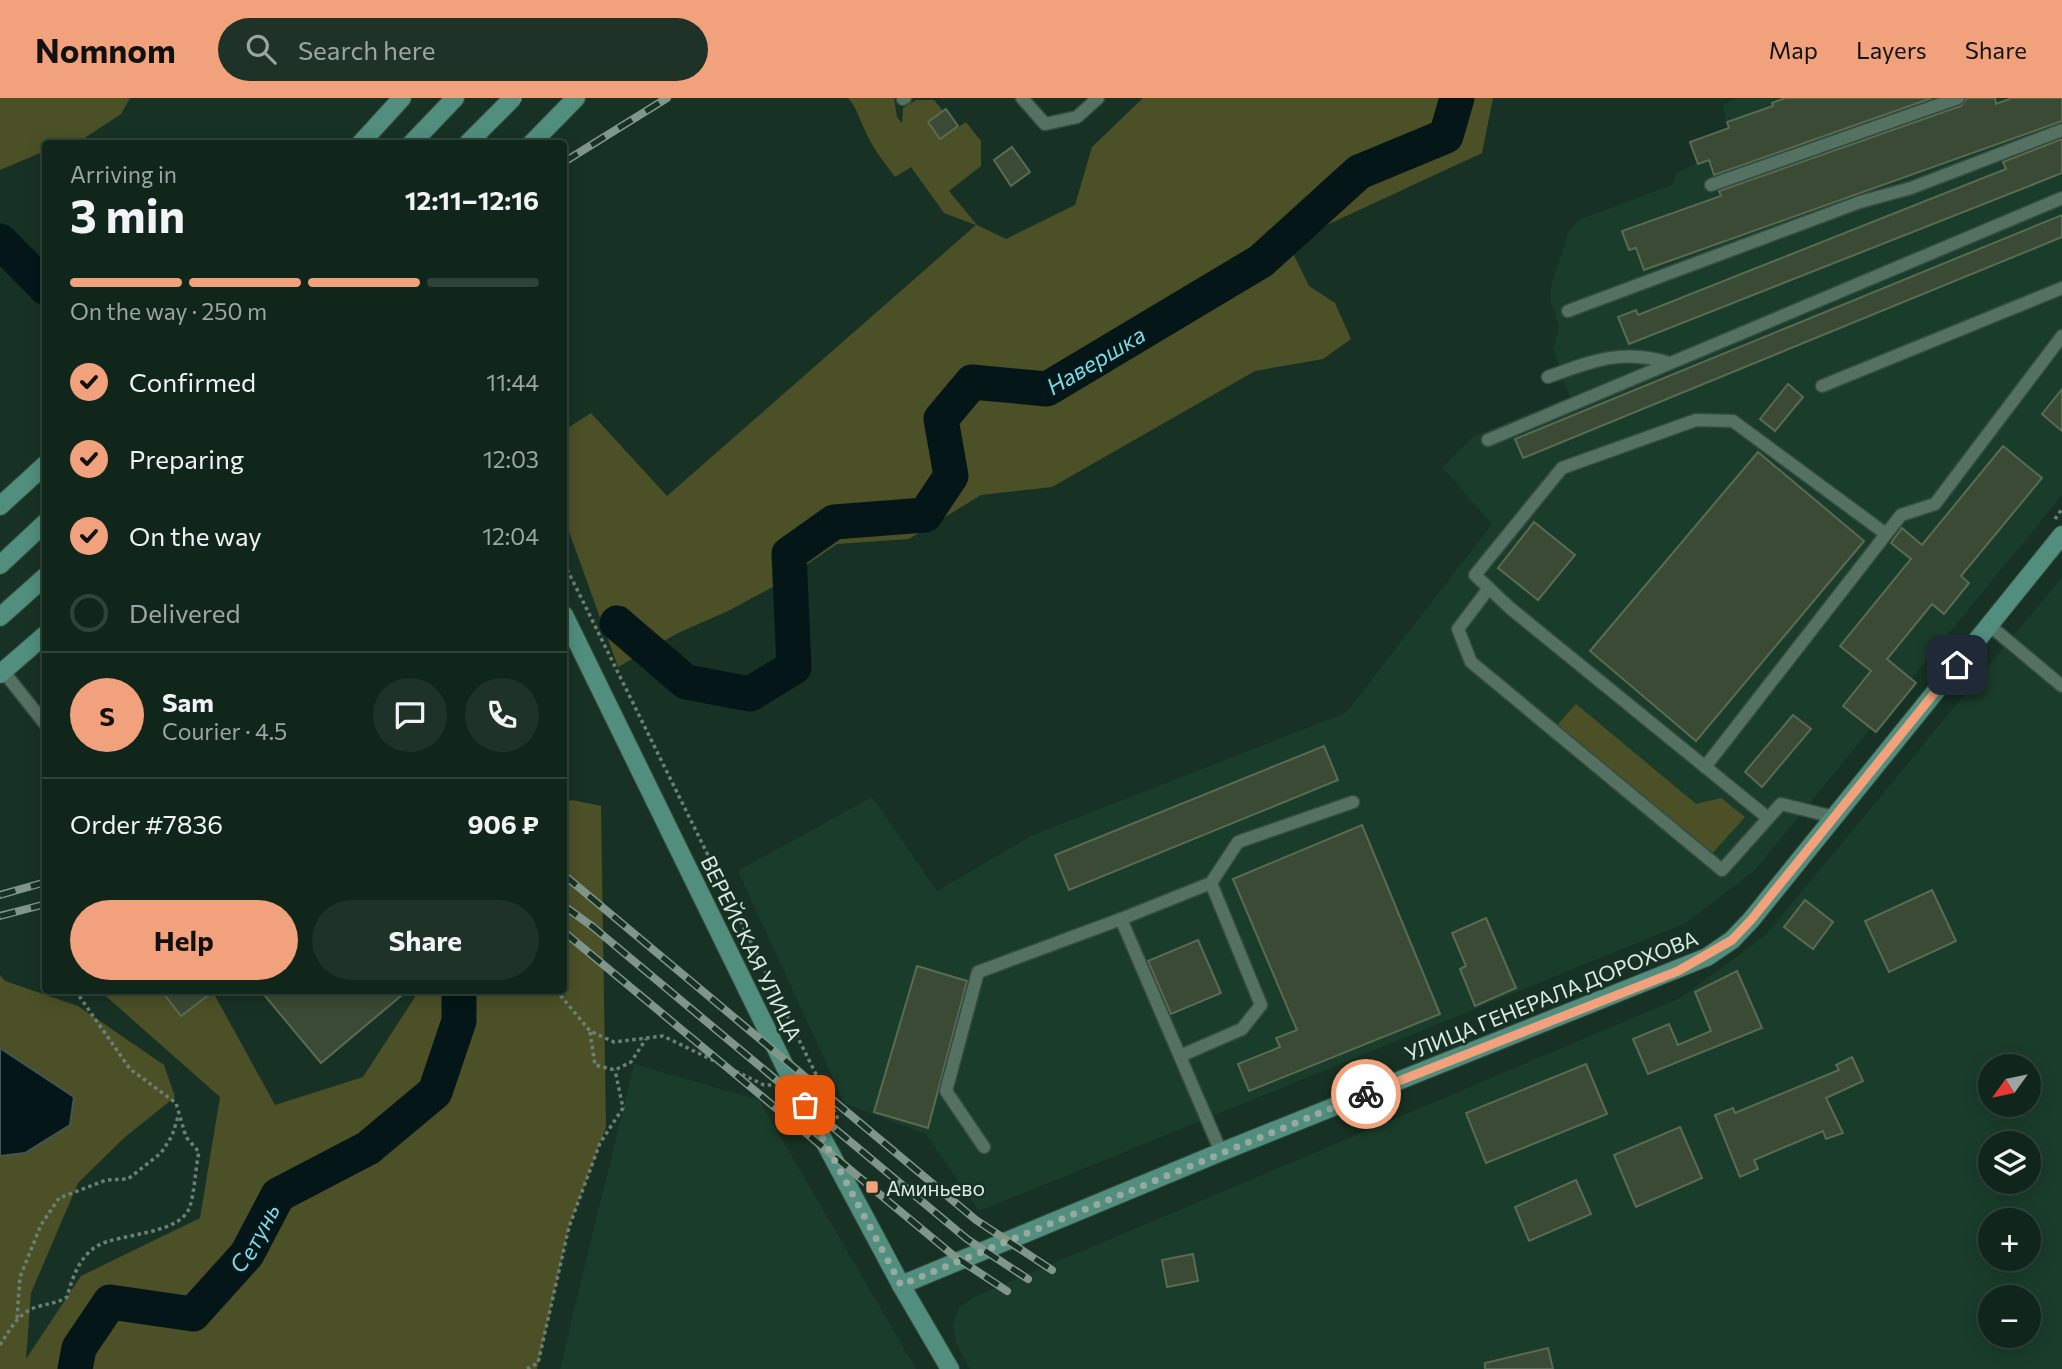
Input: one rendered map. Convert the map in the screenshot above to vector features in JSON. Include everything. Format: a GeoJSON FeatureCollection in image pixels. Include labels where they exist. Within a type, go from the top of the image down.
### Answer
{"type":"FeatureCollection","features":[{"type":"Feature","properties":{"kind":"street"},"geometry":{"type":"LineString","coordinates":[[364,140],[402,98]]}},
{"type":"Feature","properties":{"kind":"street"},"geometry":{"type":"LineString","coordinates":[[415,140],[456,98]]}},
{"type":"Feature","properties":{"kind":"street"},"geometry":{"type":"LineString","coordinates":[[471,140],[513,98]]}},
{"type":"Feature","properties":{"kind":"street"},"geometry":{"type":"LineString","coordinates":[[535,140],[576,98]]}},
{"type":"Feature","properties":{"kind":"street"},"geometry":{"type":"LineString","coordinates":[[373,140],[380,122]]}},
{"type":"Feature","properties":{"kind":"street"},"geometry":{"type":"LineString","coordinates":[[0,506],[42,468]]}},
{"type":"Feature","properties":{"kind":"street"},"geometry":{"type":"LineString","coordinates":[[0,565],[42,527]]}},
{"type":"Feature","properties":{"kind":"street","name":"УЛИЦА ГЕНЕРАЛА ДОРОХОВА"},"geometry":{"type":"LineString","coordinates":[[901,1285],[1221,1152],[1707,957],[1732,940],[1751,920],[1989,625],[2058,528]]}},
{"type":"Feature","properties":{"kind":"street"},"geometry":{"type":"LineString","coordinates":[[0,617],[42,580]]}},
{"type":"Feature","properties":{"kind":"street","name":"ВЕРЕЙСКАЯ УЛИЦА"},"geometry":{"type":"LineString","coordinates":[[567,621],[793,1083],[901,1285],[950,1369]]}},
{"type":"Feature","properties":{"kind":"street"},"geometry":{"type":"LineString","coordinates":[[2,672],[42,637]]}},
{"type":"Feature","properties":{"kind":"lane"},"geometry":{"type":"LineString","coordinates":[[1022,98],[1045,124],[1077,117],[1098,98]]}},
{"type":"Feature","properties":{"kind":"lane"},"geometry":{"type":"LineString","coordinates":[[1711,185],[1958,98]]}},
{"type":"Feature","properties":{"kind":"lane"},"geometry":{"type":"LineString","coordinates":[[1568,311],[1860,202],[1911,188],[2062,130]]}},
{"type":"Feature","properties":{"kind":"lane"},"geometry":{"type":"LineString","coordinates":[[1488,440],[2062,198]]}},
{"type":"Feature","properties":{"kind":"lane"},"geometry":{"type":"LineString","coordinates":[[1822,386],[2062,288]]}},
{"type":"Feature","properties":{"kind":"lane"},"geometry":{"type":"LineString","coordinates":[[1705,767],[1901,515],[1935,504],[2062,336]]}},
{"type":"Feature","properties":{"kind":"lane"},"geometry":{"type":"LineString","coordinates":[[1548,377],[1605,356],[1649,357],[1670,363]]}},
{"type":"Feature","properties":{"kind":"lane"},"geometry":{"type":"LineString","coordinates":[[1768,818],[1475,575],[1562,468],[1696,421],[1733,421],[1886,534]]}},
{"type":"Feature","properties":{"kind":"lane"},"geometry":{"type":"LineString","coordinates":[[1489,588],[1458,629],[1471,662],[1722,870],[1781,804],[1834,817]]}},
{"type":"Feature","properties":{"kind":"lane"},"geometry":{"type":"LineString","coordinates":[[1989,625],[2062,687]]}},
{"type":"Feature","properties":{"kind":"lane"},"geometry":{"type":"LineString","coordinates":[[2,672],[42,720]]}},
{"type":"Feature","properties":{"kind":"lane"},"geometry":{"type":"LineString","coordinates":[[984,1147],[946,1091],[978,972],[1211,883],[1238,842],[1353,802]]}},
{"type":"Feature","properties":{"kind":"lane"},"geometry":{"type":"LineString","coordinates":[[1180,1056],[1242,1029],[1261,1004],[1211,883]]}},
{"type":"Feature","properties":{"kind":"lane"},"geometry":{"type":"LineString","coordinates":[[1121,919],[1221,1152]]}},
{"type":"Feature","properties":{"kind":"path"},"geometry":{"type":"LineString","coordinates":[[2058,528],[2062,509]]}},
{"type":"Feature","properties":{"kind":"path"},"geometry":{"type":"LineString","coordinates":[[567,569],[839,1121]]}},
{"type":"Feature","properties":{"kind":"path"},"geometry":{"type":"LineString","coordinates":[[17,1318],[40,1306],[54,1305],[67,1297],[73,1275],[97,1247],[170,1225],[182,1219],[190,1207],[198,1152],[187,1137],[176,1103],[130,1069],[78,994]]}},
{"type":"Feature","properties":{"kind":"path"},"geometry":{"type":"LineString","coordinates":[[559,994],[590,1031],[614,1042],[663,1036],[764,1085],[793,1083]]}},
{"type":"Feature","properties":{"kind":"path"},"geometry":{"type":"LineString","coordinates":[[590,1031],[595,1065],[615,1070],[631,1062],[646,1039]]}},
{"type":"Feature","properties":{"kind":"path"},"geometry":{"type":"LineString","coordinates":[[527,1369],[538,1363],[569,1227],[595,1155],[623,1108],[615,1070]]}},
{"type":"Feature","properties":{"kind":"path"},"geometry":{"type":"LineString","coordinates":[[0,1345],[17,1318],[20,1277],[41,1225],[59,1198],[106,1180],[128,1179],[161,1153],[172,1136],[178,1115]]}},
{"type":"Feature","properties":{"kind":"shaded area"},"geometry":{"type":"Polygon","coordinates":[[[0,98],[130,98],[121,114],[82,140],[42,140],[42,152],[0,170],[0,98]]]}},
{"type":"Feature","properties":{"kind":"shaded area"},"geometry":{"type":"Polygon","coordinates":[[[848,98],[894,98],[897,117],[902,123],[903,108],[916,100],[934,100],[943,111],[928,122],[940,139],[966,122],[981,141],[981,166],[949,191],[977,225],[1006,239],[1075,205],[1092,147],[1143,98],[1493,98],[1482,153],[1288,243],[1309,286],[1335,303],[1351,339],[1323,359],[1255,371],[1052,487],[981,495],[909,539],[837,544],[778,584],[728,611],[678,633],[618,667],[567,526],[567,428],[591,413],[667,496],[976,225],[944,213],[911,167],[895,177],[874,147],[848,98]]]}},
{"type":"Feature","properties":{"kind":"shaded area"},"geometry":{"type":"Polygon","coordinates":[[[1737,98],[2062,98],[2062,495],[1755,870],[1686,923],[979,1211],[926,1134],[845,1104],[738,871],[872,797],[937,891],[1033,835],[1346,713],[1492,524],[1442,467],[1474,436],[1570,397],[1553,349],[1559,327],[1551,302],[1551,286],[1569,231],[1579,220],[1672,185],[1677,173],[1697,163],[1690,142],[1729,128],[1722,105],[1737,98]]]}},
{"type":"Feature","properties":{"kind":"shaded area"},"geometry":{"type":"Polygon","coordinates":[[[2062,577],[2062,1369],[970,1369],[955,1340],[953,1324],[959,1308],[974,1297],[1680,998],[1765,936],[2062,577]]]}},
{"type":"Feature","properties":{"kind":"shaded area"},"geometry":{"type":"Polygon","coordinates":[[[1576,704],[1696,804],[1721,798],[1745,817],[1708,858],[1553,730],[1576,704]]]}},
{"type":"Feature","properties":{"kind":"shaded area"},"geometry":{"type":"Polygon","coordinates":[[[567,801],[601,806],[606,1127],[569,1227],[537,1369],[0,1369],[0,1156],[25,1153],[4,1049],[0,1048],[0,975],[5,981],[78,1006],[164,1065],[175,1097],[125,1137],[78,1183],[31,1293],[26,1359],[81,1276],[200,1218],[220,1097],[103,994],[163,994],[181,1016],[214,994],[275,1105],[363,1077],[415,994],[567,994],[567,801]]]}},
{"type":"Feature","properties":{"kind":"shaded area"},"geometry":{"type":"Polygon","coordinates":[[[0,1048],[74,1097],[70,1125],[25,1153],[0,1156],[0,1048]]]}},
{"type":"Feature","properties":{"kind":"shaded area"},"geometry":{"type":"Polygon","coordinates":[[[634,1064],[759,1100],[916,1369],[560,1369],[634,1064]]]}},
{"type":"Feature","properties":{"kind":"building"},"geometry":{"type":"Polygon","coordinates":[[[1785,98],[1932,98],[1714,175],[1709,160],[1698,164],[1690,142],[1729,128],[1727,122],[1773,106],[1772,103],[1785,98]]]}},
{"type":"Feature","properties":{"kind":"building"},"geometry":{"type":"Polygon","coordinates":[[[1967,98],[1995,98],[1996,104],[2012,98],[2062,98],[2062,121],[1644,270],[1636,248],[1629,250],[1622,231],[1721,196],[1719,191],[1961,106],[1967,98]]]}},
{"type":"Feature","properties":{"kind":"building"},"geometry":{"type":"Polygon","coordinates":[[[946,109],[958,126],[940,139],[928,122],[946,109]]]}},
{"type":"Feature","properties":{"kind":"building"},"geometry":{"type":"Polygon","coordinates":[[[2062,139],[2062,173],[1629,344],[1618,317],[1636,310],[1638,315],[2006,169],[2003,162],[2062,139]]]}},
{"type":"Feature","properties":{"kind":"building"},"geometry":{"type":"Polygon","coordinates":[[[1012,147],[1030,172],[1011,186],[994,160],[1012,147]]]}},
{"type":"Feature","properties":{"kind":"building"},"geometry":{"type":"Polygon","coordinates":[[[2062,215],[2062,237],[1523,458],[1515,439],[2062,215]]]}},
{"type":"Feature","properties":{"kind":"building"},"geometry":{"type":"Polygon","coordinates":[[[1788,384],[1803,397],[1775,431],[1760,419],[1788,384]]]}},
{"type":"Feature","properties":{"kind":"building"},"geometry":{"type":"Polygon","coordinates":[[[2062,389],[2062,431],[2042,414],[2062,389]]]}},
{"type":"Feature","properties":{"kind":"building"},"geometry":{"type":"Polygon","coordinates":[[[2003,446],[2042,478],[1961,576],[1969,583],[1944,614],[1932,604],[1887,659],[1916,683],[1876,732],[1843,706],[1871,671],[1840,646],[1911,559],[1891,543],[1902,528],[1922,545],[2003,446]]]}},
{"type":"Feature","properties":{"kind":"building"},"geometry":{"type":"Polygon","coordinates":[[[1758,452],[1864,541],[1696,741],[1590,651],[1758,452]]]}},
{"type":"Feature","properties":{"kind":"building"},"geometry":{"type":"Polygon","coordinates":[[[1534,522],[1575,555],[1538,600],[1498,568],[1534,522]]]}},
{"type":"Feature","properties":{"kind":"building"},"geometry":{"type":"Polygon","coordinates":[[[1793,715],[1811,729],[1762,787],[1745,772],[1793,715]]]}},
{"type":"Feature","properties":{"kind":"building"},"geometry":{"type":"Polygon","coordinates":[[[1324,746],[1338,780],[1069,890],[1055,855],[1324,746]]]}},
{"type":"Feature","properties":{"kind":"building"},"geometry":{"type":"Polygon","coordinates":[[[1362,825],[1440,1014],[1249,1091],[1238,1064],[1280,1047],[1276,1038],[1297,1030],[1233,879],[1362,825]]]}},
{"type":"Feature","properties":{"kind":"building"},"geometry":{"type":"Polygon","coordinates":[[[1932,890],[1956,941],[1889,972],[1865,921],[1932,890]]]}},
{"type":"Feature","properties":{"kind":"building"},"geometry":{"type":"Polygon","coordinates":[[[1805,900],[1833,922],[1813,949],[1784,927],[1805,900]]]}},
{"type":"Feature","properties":{"kind":"building"},"geometry":{"type":"Polygon","coordinates":[[[1486,918],[1516,988],[1475,1006],[1460,969],[1466,966],[1452,933],[1486,918]]]}},
{"type":"Feature","properties":{"kind":"building"},"geometry":{"type":"Polygon","coordinates":[[[1198,940],[1221,993],[1171,1014],[1148,961],[1198,940]]]}},
{"type":"Feature","properties":{"kind":"building"},"geometry":{"type":"Polygon","coordinates":[[[917,966],[967,981],[928,1128],[874,1112],[917,966]]]}},
{"type":"Feature","properties":{"kind":"building"},"geometry":{"type":"Polygon","coordinates":[[[1737,971],[1762,1028],[1648,1074],[1633,1039],[1669,1024],[1678,1045],[1711,1031],[1695,992],[1737,971]]]}},
{"type":"Feature","properties":{"kind":"building"},"geometry":{"type":"Polygon","coordinates":[[[164,994],[210,994],[181,1016],[164,994]]]}},
{"type":"Feature","properties":{"kind":"building"},"geometry":{"type":"Polygon","coordinates":[[[263,994],[403,994],[321,1063],[263,994]]]}},
{"type":"Feature","properties":{"kind":"building"},"geometry":{"type":"Polygon","coordinates":[[[1852,1057],[1863,1081],[1826,1098],[1843,1133],[1826,1139],[1823,1131],[1754,1160],[1758,1169],[1740,1177],[1715,1115],[1733,1108],[1735,1113],[1839,1070],[1836,1065],[1852,1057]]]}},
{"type":"Feature","properties":{"kind":"building"},"geometry":{"type":"Polygon","coordinates":[[[1586,1064],[1607,1114],[1486,1163],[1466,1113],[1586,1064]]]}},
{"type":"Feature","properties":{"kind":"building"},"geometry":{"type":"Polygon","coordinates":[[[1680,1127],[1702,1178],[1636,1207],[1614,1155],[1680,1127]]]}},
{"type":"Feature","properties":{"kind":"building"},"geometry":{"type":"Polygon","coordinates":[[[1576,1180],[1591,1214],[1529,1241],[1515,1207],[1576,1180]]]}},
{"type":"Feature","properties":{"kind":"building"},"geometry":{"type":"Polygon","coordinates":[[[1193,1254],[1198,1281],[1167,1287],[1162,1260],[1193,1254]]]}},
{"type":"Feature","properties":{"kind":"building"},"geometry":{"type":"Polygon","coordinates":[[[1548,1348],[1553,1369],[1485,1369],[1485,1363],[1548,1348]]]}},
{"type":"Feature","properties":{"kind":"waterway","name":"Навершка"},"geometry":{"type":"LineString","coordinates":[[617,623],[686,682],[750,694],[794,667],[789,554],[834,522],[925,515],[951,476],[941,419],[972,382],[1047,389],[1261,261],[1359,172],[1446,136],[1457,98]]}},
{"type":"Feature","properties":{"kind":"waterway","name":"Сетунь"},"geometry":{"type":"LineString","coordinates":[[0,241],[42,284]]}},
{"type":"Feature","properties":{"kind":"waterway","name":"Сетунь"},"geometry":{"type":"LineString","coordinates":[[75,1369],[79,1348],[110,1302],[193,1314],[247,1254],[278,1195],[368,1148],[435,1092],[459,1021],[459,994]]}},
{"type":"Feature","properties":{"kind":"railway"},"geometry":{"type":"LineString","coordinates":[[567,160],[667,98]]}},
{"type":"Feature","properties":{"kind":"railway"},"geometry":{"type":"LineString","coordinates":[[567,878],[976,1220],[1052,1270]]}},
{"type":"Feature","properties":{"kind":"railway"},"geometry":{"type":"LineString","coordinates":[[0,895],[42,883]]}},
{"type":"Feature","properties":{"kind":"railway"},"geometry":{"type":"LineString","coordinates":[[0,916],[42,905]]}},
{"type":"Feature","properties":{"kind":"railway"},"geometry":{"type":"LineString","coordinates":[[567,908],[967,1239],[1028,1279]]}},
{"type":"Feature","properties":{"kind":"railway"},"geometry":{"type":"LineString","coordinates":[[567,934],[954,1256],[1007,1291]]}},
{"type":"Feature","properties":{"kind":"way so far"},"geometry":{"type":"LineString","coordinates":[[805,1105],[901,1285],[1366,1094]]}},
{"type":"Feature","properties":{"kind":"place","name":"Аминьево"},"geometry":{"type":"Point","coordinates":[872,1187]}},
{"type":"Feature","properties":{"kind":"route"},"geometry":{"type":"LineString","coordinates":[[1366,1094],[1678,971],[1707,957],[1732,940],[1957,665]]}}]}
